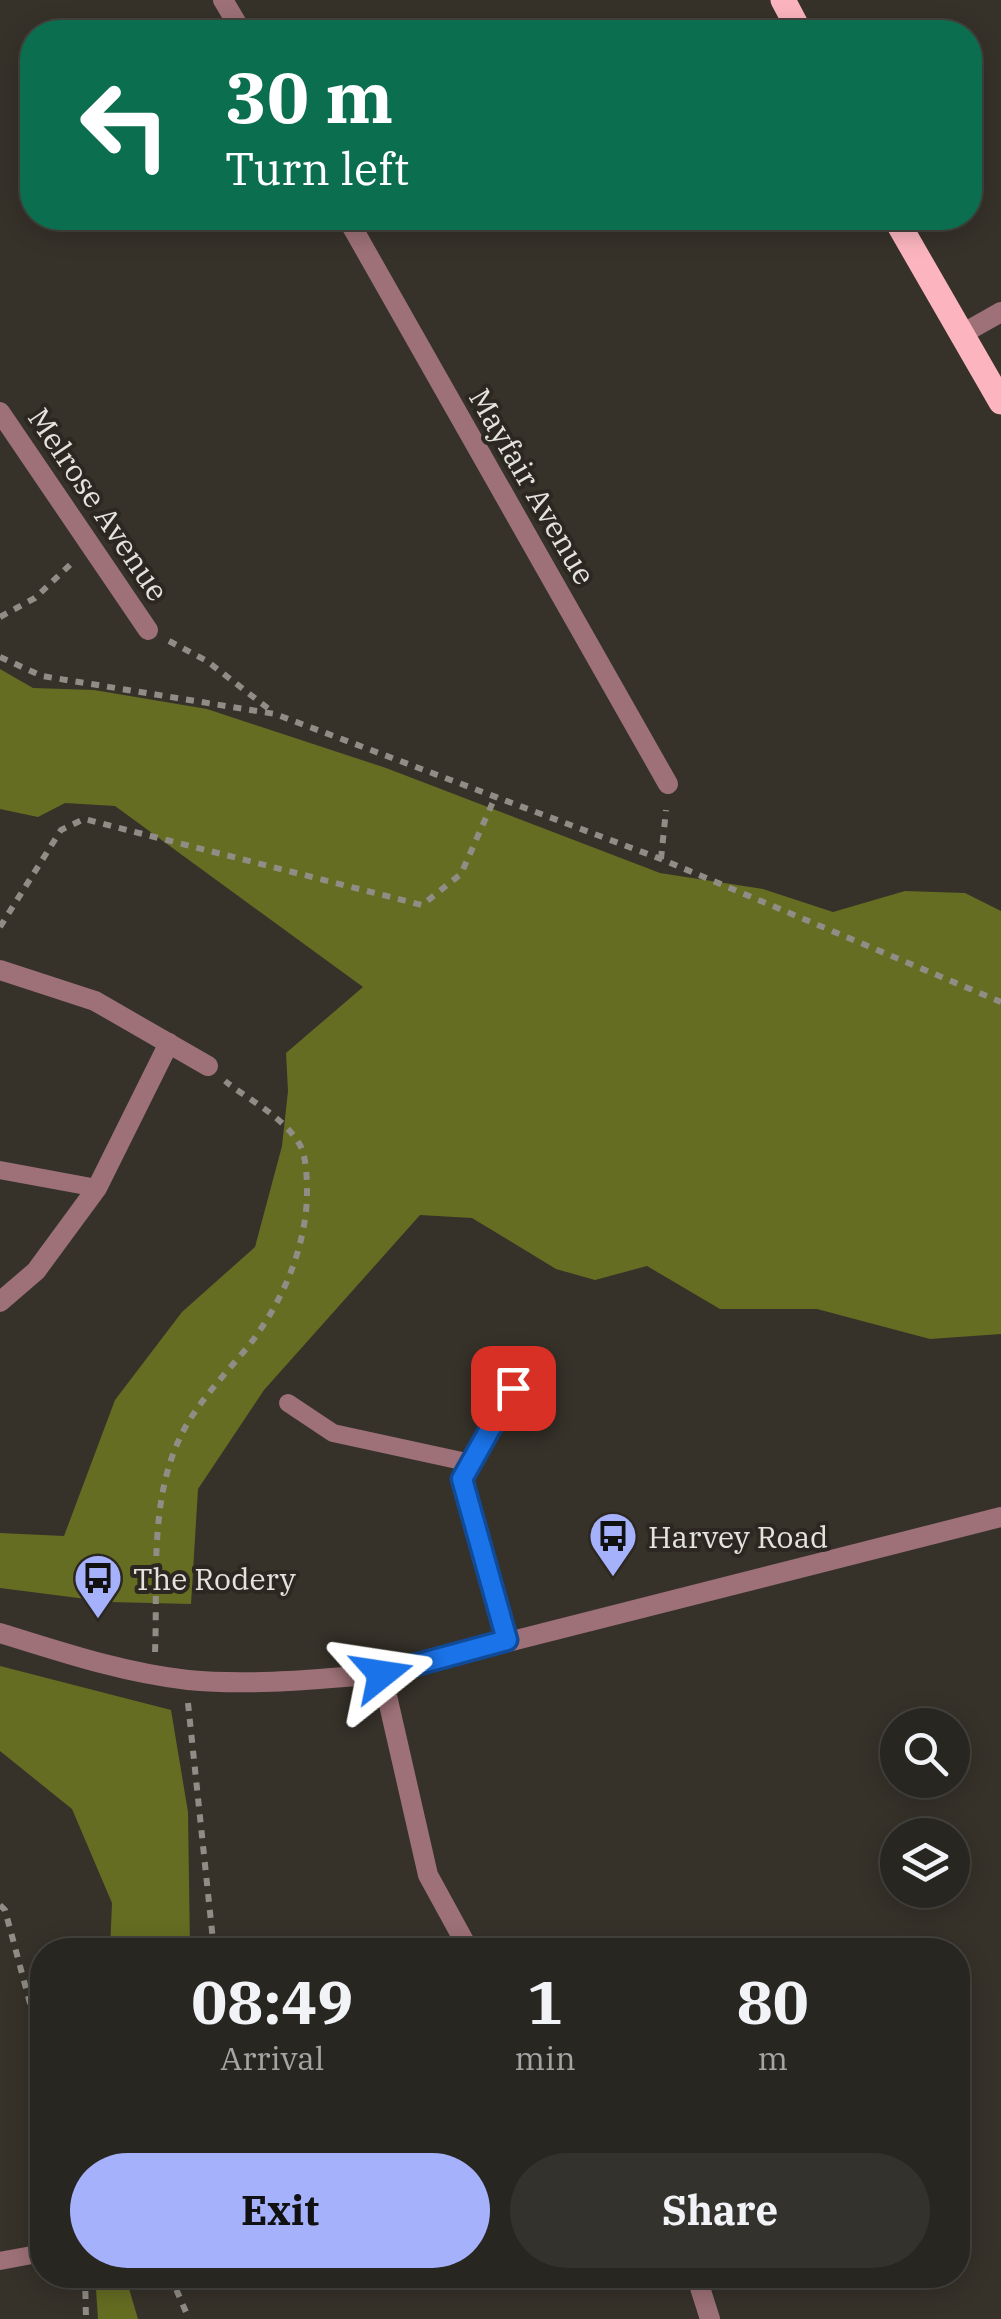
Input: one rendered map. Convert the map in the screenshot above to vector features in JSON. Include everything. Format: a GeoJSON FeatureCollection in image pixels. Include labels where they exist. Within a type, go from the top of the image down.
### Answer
{"type":"FeatureCollection","features":[{"type":"Feature","properties":{"kind":"main road"},"geometry":{"type":"LineString","coordinates":[[902,230],[1001,402]]}},
{"type":"Feature","properties":{"kind":"street","name":"Mayfair Avenue"},"geometry":{"type":"LineString","coordinates":[[354,230],[668,784]]}},
{"type":"Feature","properties":{"kind":"street"},"geometry":{"type":"LineString","coordinates":[[962,334],[1001,312]]}},
{"type":"Feature","properties":{"kind":"street","name":"Melrose Avenue"},"geometry":{"type":"LineString","coordinates":[[0,412],[148,630]]}},
{"type":"Feature","properties":{"kind":"street"},"geometry":{"type":"LineString","coordinates":[[0,970],[96,1001],[208,1066]]}},
{"type":"Feature","properties":{"kind":"street"},"geometry":{"type":"LineString","coordinates":[[0,1302],[36,1271],[97,1188],[169,1043]]}},
{"type":"Feature","properties":{"kind":"street"},"geometry":{"type":"LineString","coordinates":[[507,1640],[462,1479],[513,1388]]}},
{"type":"Feature","properties":{"kind":"street"},"geometry":{"type":"LineString","coordinates":[[0,1632],[89,1660],[186,1680],[306,1680],[382,1674],[1001,1517]]}},
{"type":"Feature","properties":{"kind":"street"},"geometry":{"type":"LineString","coordinates":[[382,1674],[428,1875],[462,1938]]}},
{"type":"Feature","properties":{"kind":"street"},"geometry":{"type":"LineString","coordinates":[[700,2288],[710,2319]]}},
{"type":"Feature","properties":{"kind":"lane"},"geometry":{"type":"LineString","coordinates":[[0,1170],[97,1188]]}},
{"type":"Feature","properties":{"kind":"lane"},"geometry":{"type":"LineString","coordinates":[[288,1403],[333,1433],[471,1464]]}},
{"type":"Feature","properties":{"kind":"lane"},"geometry":{"type":"LineString","coordinates":[[0,2261],[30,2255]]}},
{"type":"Feature","properties":{"kind":"path"},"geometry":{"type":"LineString","coordinates":[[0,618],[35,598],[91,546]]}},
{"type":"Feature","properties":{"kind":"path"},"geometry":{"type":"LineString","coordinates":[[148,630],[207,662],[274,714]]}},
{"type":"Feature","properties":{"kind":"path"},"geometry":{"type":"LineString","coordinates":[[0,658],[42,676],[274,714],[661,858],[1001,1002]]}},
{"type":"Feature","properties":{"kind":"path"},"geometry":{"type":"LineString","coordinates":[[661,858],[668,784]]}},
{"type":"Feature","properties":{"kind":"path"},"geometry":{"type":"LineString","coordinates":[[0,927],[61,830],[84,819],[422,905],[461,874],[496,795]]}},
{"type":"Feature","properties":{"kind":"path"},"geometry":{"type":"LineString","coordinates":[[155,1674],[158,1534],[163,1488],[178,1442],[199,1405],[273,1310],[305,1226],[307,1192],[301,1146],[274,1116],[208,1066]]}},
{"type":"Feature","properties":{"kind":"path"},"geometry":{"type":"LineString","coordinates":[[186,1680],[213,1938]]}},
{"type":"Feature","properties":{"kind":"path"},"geometry":{"type":"LineString","coordinates":[[0,1905],[5,1910],[30,2003]]}},
{"type":"Feature","properties":{"kind":"path"},"geometry":{"type":"LineString","coordinates":[[85,2288],[86,2319]]}},
{"type":"Feature","properties":{"kind":"path"},"geometry":{"type":"LineString","coordinates":[[176,2288],[189,2319]]}},
{"type":"Feature","properties":{"kind":"green space"},"geometry":{"type":"Polygon","coordinates":[[[0,669],[33,688],[94,690],[207,709],[386,768],[660,873],[763,889],[833,912],[905,891],[965,893],[1001,911],[1001,1334],[930,1339],[817,1309],[720,1309],[647,1266],[595,1280],[556,1269],[472,1218],[420,1215],[264,1390],[198,1489],[191,1604],[110,1602],[0,1588],[0,1533],[64,1536],[115,1400],[182,1312],[255,1247],[282,1146],[288,1091],[286,1053],[363,987],[115,806],[65,803],[38,817],[0,809],[0,669]]]}},
{"type":"Feature","properties":{"kind":"green space"},"geometry":{"type":"Polygon","coordinates":[[[0,1666],[171,1710],[188,1812],[190,1938],[111,1938],[112,1903],[72,1809],[0,1751],[0,1666]]]}},
{"type":"Feature","properties":{"kind":"green space"},"geometry":{"type":"Polygon","coordinates":[[[96,2288],[129,2288],[138,2319],[98,2319],[96,2288]]]}},
{"type":"Feature","properties":{"kind":"place","name":"Harvey Road"},"geometry":{"type":"Point","coordinates":[613,1578]}},
{"type":"Feature","properties":{"kind":"place","name":"The Rodery"},"geometry":{"type":"Point","coordinates":[98,1620]}},
{"type":"Feature","properties":{"kind":"route"},"geometry":{"type":"LineString","coordinates":[[382,1674],[507,1640],[462,1479],[513,1388]]}}]}
